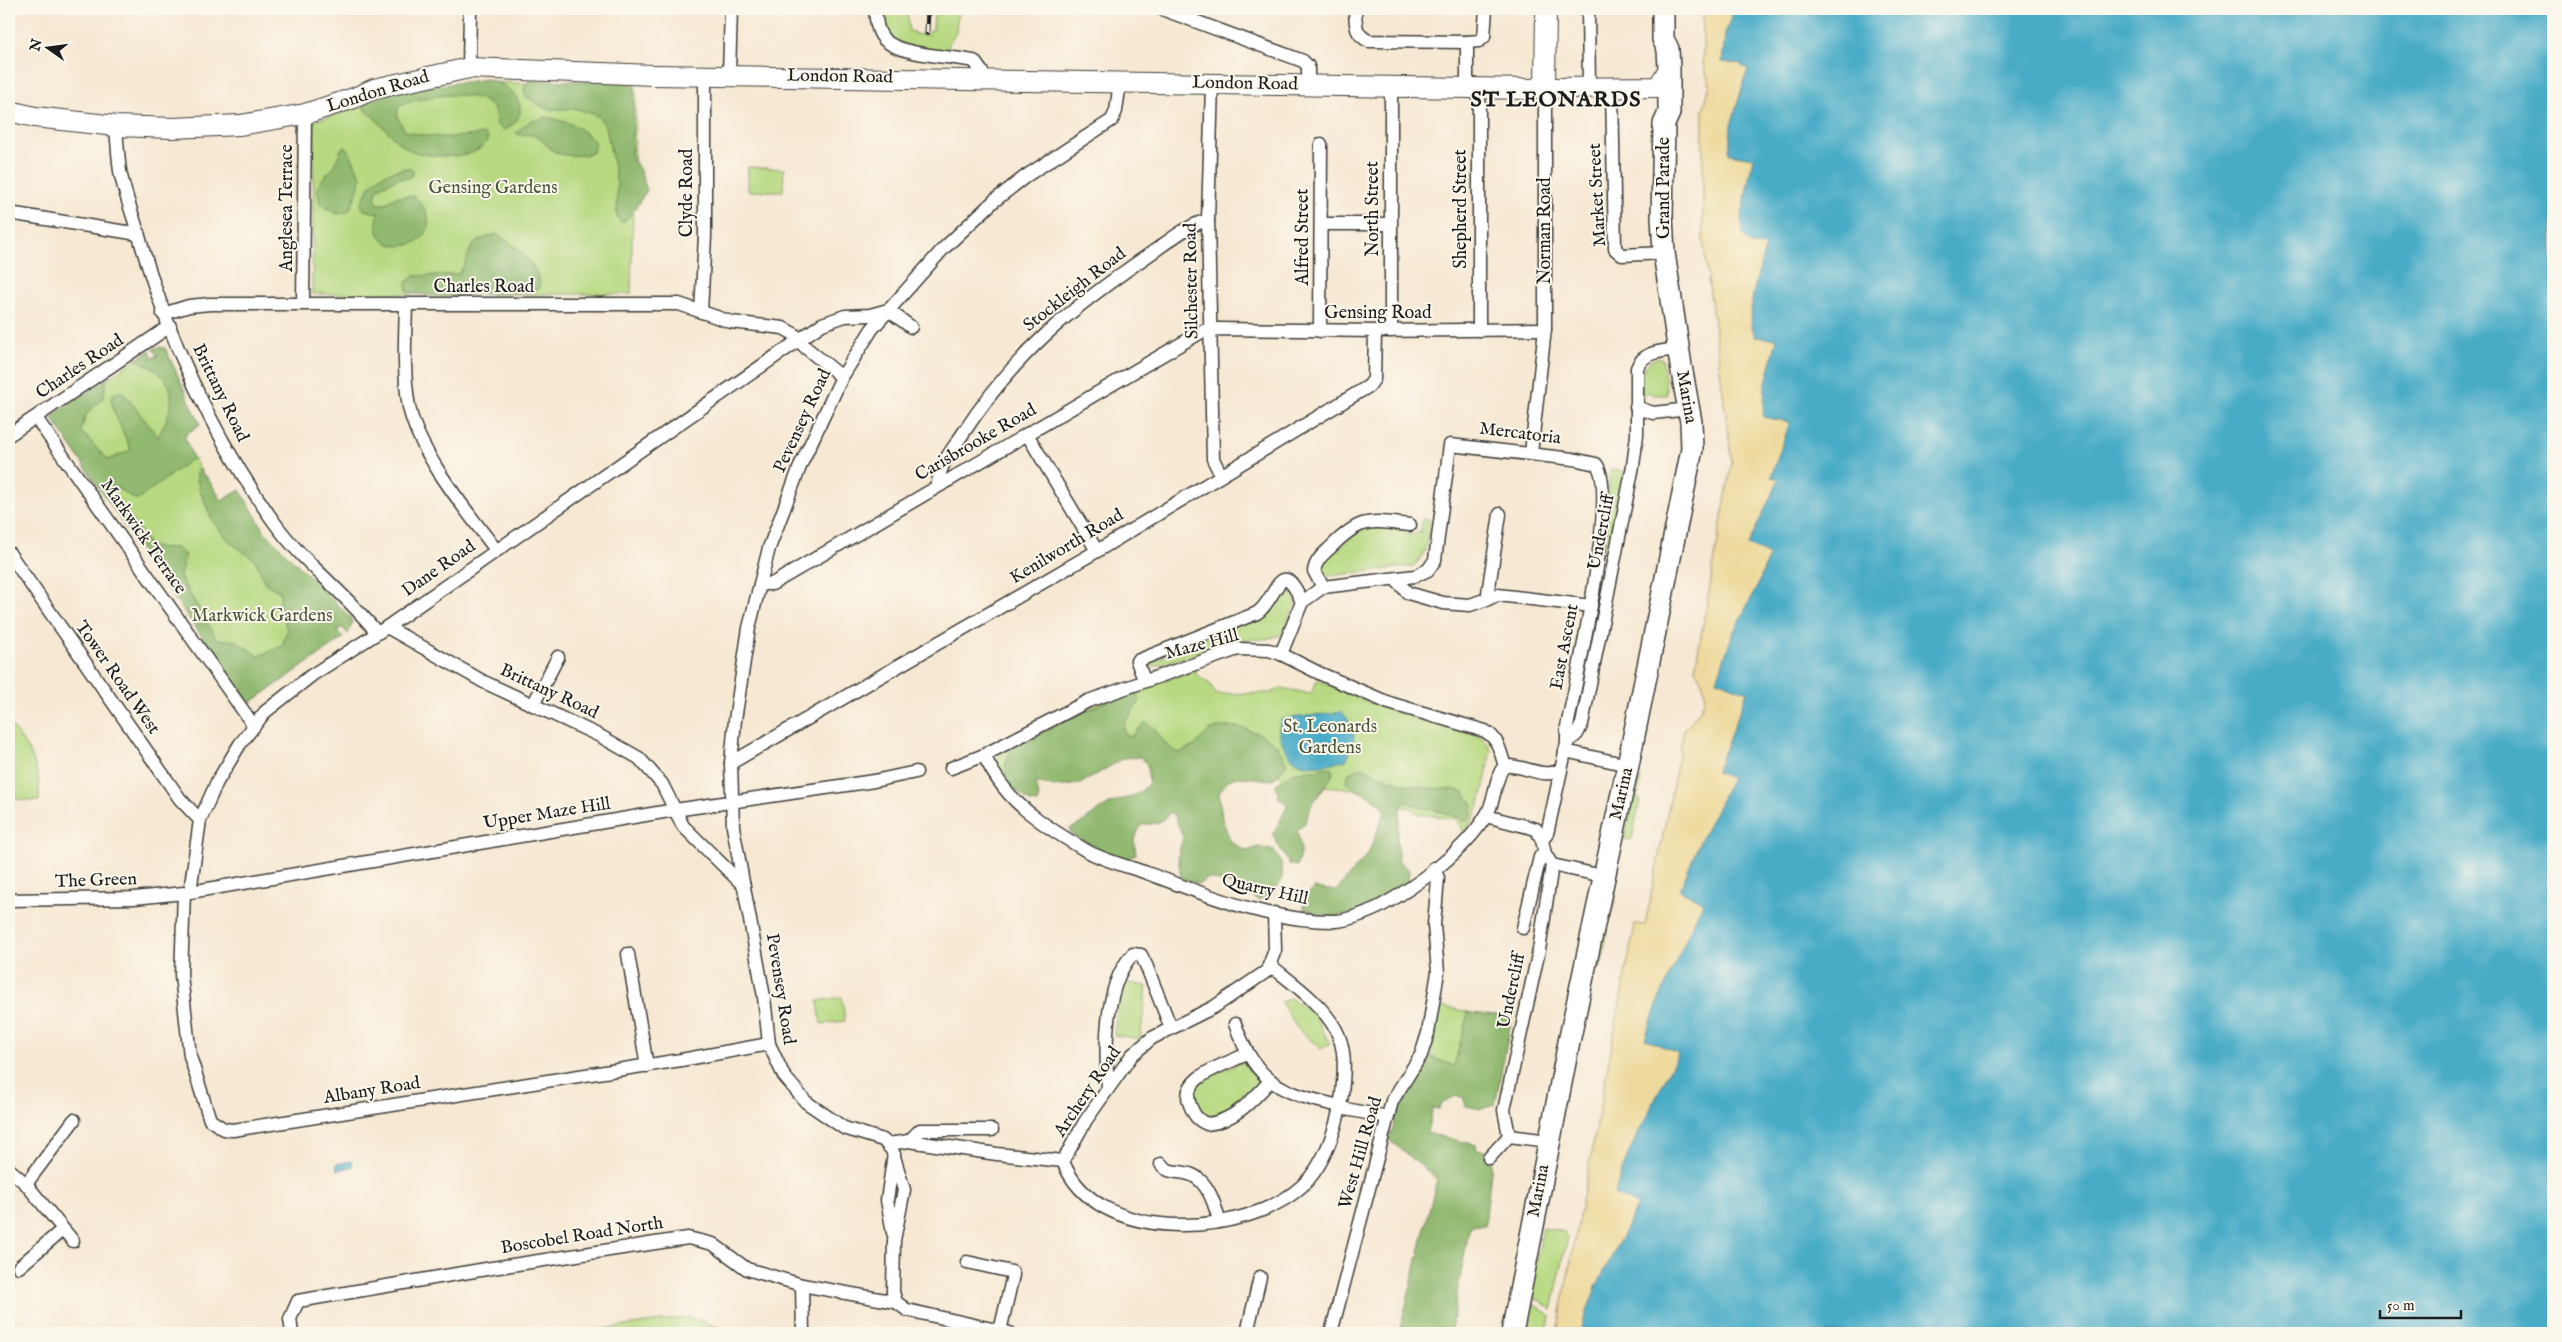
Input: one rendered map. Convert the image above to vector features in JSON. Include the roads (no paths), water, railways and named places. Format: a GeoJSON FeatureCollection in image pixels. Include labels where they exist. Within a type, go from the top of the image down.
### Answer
{"type":"FeatureCollection","features":[{"type":"Feature","properties":{"kind":"highway","name":"Grand Parade"},"geometry":{"type":"LineString","coordinates":[[1663,9],[1663,38],[1658,50],[1664,78],[1659,112],[1664,124],[1662,218],[1664,253]]}},
{"type":"Feature","properties":{"kind":"highway","name":"Marina"},"geometry":{"type":"LineString","coordinates":[[1512,1333],[1603,876],[1628,765],[1689,466],[1693,434],[1664,253]]}},
{"type":"Feature","properties":{"kind":"main road","name":"Norman Road"},"geometry":{"type":"LineString","coordinates":[[1546,9],[1546,85]]}},
{"type":"Feature","properties":{"kind":"main road","name":"London Road"},"geometry":{"type":"LineString","coordinates":[[9,111],[35,117],[116,126],[206,127],[240,125],[305,114],[354,98],[374,89],[469,68],[982,81],[1533,89],[1546,85],[1554,88],[1612,88],[1664,78]]}},
{"type":"Feature","properties":{"kind":"street"},"geometry":{"type":"LineString","coordinates":[[469,68],[470,9]]}},
{"type":"Feature","properties":{"kind":"street"},"geometry":{"type":"LineString","coordinates":[[729,75],[731,9]]}},
{"type":"Feature","properties":{"kind":"street"},"geometry":{"type":"LineString","coordinates":[[875,9],[879,32],[885,41],[894,47],[974,62],[982,72],[982,81]]}},
{"type":"Feature","properties":{"kind":"street"},"geometry":{"type":"LineString","coordinates":[[1162,9],[1303,61],[1308,66],[1308,85]]}},
{"type":"Feature","properties":{"kind":"street"},"geometry":{"type":"LineString","coordinates":[[1356,9],[1356,30],[1360,37],[1368,42],[1479,41],[1484,38],[1487,32],[1486,9]]}},
{"type":"Feature","properties":{"kind":"street"},"geometry":{"type":"LineString","coordinates":[[1588,9],[1589,88]]}},
{"type":"Feature","properties":{"kind":"street","name":"Shepherd Street"},"geometry":{"type":"LineString","coordinates":[[1468,42],[1473,87],[1479,330]]}},
{"type":"Feature","properties":{"kind":"street","name":"Clyde Road"},"geometry":{"type":"LineString","coordinates":[[701,312],[705,236],[706,75]]}},
{"type":"Feature","properties":{"kind":"street","name":"Pevensey Road"},"geometry":{"type":"LineString","coordinates":[[891,1149],[883,1140],[844,1128],[806,1102],[784,1076],[769,1044],[764,996],[733,827],[731,763],[735,720],[749,628],[769,548],[788,496],[821,419],[842,377],[863,342],[888,310],[943,249],[994,202],[1026,176],[1112,120],[1118,106],[1120,82]]}},
{"type":"Feature","properties":{"kind":"street","name":"Silchester Road"},"geometry":{"type":"LineString","coordinates":[[1212,84],[1208,220],[1213,459],[1221,475]]}},
{"type":"Feature","properties":{"kind":"street","name":"Norman Road"},"geometry":{"type":"LineString","coordinates":[[1531,453],[1545,329],[1546,85]]}},
{"type":"Feature","properties":{"kind":"street","name":"North Street"},"geometry":{"type":"LineString","coordinates":[[1390,331],[1391,86]]}},
{"type":"Feature","properties":{"kind":"street","name":"Market Street"},"geometry":{"type":"LineString","coordinates":[[1612,88],[1615,249],[1622,255],[1664,253]]}},
{"type":"Feature","properties":{"kind":"street","name":"Anglesea Terrace"},"geometry":{"type":"LineString","coordinates":[[303,303],[305,114]]}},
{"type":"Feature","properties":{"kind":"street","name":"Brittany Road"},"geometry":{"type":"LineString","coordinates":[[116,126],[120,172],[163,314],[170,326],[201,402],[236,463],[275,524],[356,608],[382,630],[484,682],[600,736],[639,758],[662,784],[675,810]]}},
{"type":"Feature","properties":{"kind":"street","name":"Alfred Street"},"geometry":{"type":"LineString","coordinates":[[1320,331],[1321,144]]}},
{"type":"Feature","properties":{"kind":"street"},"geometry":{"type":"LineString","coordinates":[[9,213],[138,234]]}},
{"type":"Feature","properties":{"kind":"street","name":"Stockleigh Road"},"geometry":{"type":"LineString","coordinates":[[938,486],[938,476],[946,458],[968,425],[1010,369],[1033,345],[1063,317],[1101,287],[1191,226],[1208,220]]}},
{"type":"Feature","properties":{"kind":"street"},"geometry":{"type":"LineString","coordinates":[[1321,224],[1390,224]]}},
{"type":"Feature","properties":{"kind":"street","name":"Charles Road"},"geometry":{"type":"LineString","coordinates":[[163,314],[189,306],[210,304],[680,304],[731,322],[783,328],[794,334],[798,340],[842,377]]}},
{"type":"Feature","properties":{"kind":"street"},"geometry":{"type":"LineString","coordinates":[[406,304],[405,370],[413,418],[423,444],[496,550]]}},
{"type":"Feature","properties":{"kind":"street"},"geometry":{"type":"LineString","coordinates":[[798,340],[822,324],[845,316],[870,315],[888,310],[911,327]]}},
{"type":"Feature","properties":{"kind":"street","name":"Charles Road"},"geometry":{"type":"LineString","coordinates":[[9,435],[170,326]]}},
{"type":"Feature","properties":{"kind":"street","name":"Gensing Road"},"geometry":{"type":"LineString","coordinates":[[1211,330],[1390,331],[1545,329]]}},
{"type":"Feature","properties":{"kind":"street","name":"Carisbrooke Road"},"geometry":{"type":"LineString","coordinates":[[760,584],[772,584],[1203,331],[1211,330]]}},
{"type":"Feature","properties":{"kind":"street","name":"Kenilworth Road"},"geometry":{"type":"LineString","coordinates":[[731,763],[1097,551],[1369,386],[1374,379],[1374,331]]}},
{"type":"Feature","properties":{"kind":"street","name":"Dane Road"},"geometry":{"type":"LineString","coordinates":[[187,893],[200,820],[217,782],[265,712],[290,691],[382,630],[798,340]]}},
{"type":"Feature","properties":{"kind":"street","name":"Undercliff"},"geometry":{"type":"LineString","coordinates":[[1566,747],[1577,734],[1582,724],[1633,466],[1637,435],[1636,374],[1639,362],[1648,356],[1678,349]]}},
{"type":"Feature","properties":{"kind":"street"},"geometry":{"type":"LineString","coordinates":[[1636,407],[1653,413],[1689,409]]}},
{"type":"Feature","properties":{"kind":"street","name":"Markwick Terrace"},"geometry":{"type":"LineString","coordinates":[[36,418],[254,726]]}},
{"type":"Feature","properties":{"kind":"street"},"geometry":{"type":"LineString","coordinates":[[1027,434],[1097,551]]}},
{"type":"Feature","properties":{"kind":"street","name":"Mercatoria"},"geometry":{"type":"LineString","coordinates":[[1394,579],[1423,574],[1434,560],[1448,448],[1453,443],[1590,462]]}},
{"type":"Feature","properties":{"kind":"street","name":"East Ascent"},"geometry":{"type":"LineString","coordinates":[[1542,840],[1547,834],[1566,747],[1567,727],[1591,606],[1600,533],[1603,476],[1599,468],[1590,462]]}},
{"type":"Feature","properties":{"kind":"street"},"geometry":{"type":"LineString","coordinates":[[1487,600],[1500,514]]}},
{"type":"Feature","properties":{"kind":"street"},"geometry":{"type":"LineString","coordinates":[[1323,587],[1314,570],[1316,562],[1348,530],[1372,521],[1410,525]]}},
{"type":"Feature","properties":{"kind":"street","name":"Tower Road West"},"geometry":{"type":"LineString","coordinates":[[9,553],[180,799],[200,820]]}},
{"type":"Feature","properties":{"kind":"street"},"geometry":{"type":"LineString","coordinates":[[1280,654],[1302,602],[1323,587],[1394,579],[1408,593],[1431,600],[1470,605],[1498,595],[1591,606]]}},
{"type":"Feature","properties":{"kind":"street"},"geometry":{"type":"LineString","coordinates":[[1144,680],[1137,661],[1257,613],[1264,608],[1275,586],[1281,581],[1290,581],[1294,584],[1302,602]]}},
{"type":"Feature","properties":{"kind":"street","name":"Maze Hill"},"geometry":{"type":"LineString","coordinates":[[951,768],[984,755],[1062,712],[1144,680],[1238,649],[1269,650],[1389,703],[1485,731],[1498,742],[1505,766]]}},
{"type":"Feature","properties":{"kind":"street"},"geometry":{"type":"LineString","coordinates":[[533,705],[558,657]]}},
{"type":"Feature","properties":{"kind":"street"},"geometry":{"type":"LineString","coordinates":[[1566,747],[1628,765]]}},
{"type":"Feature","properties":{"kind":"street","name":"Quarry Hill"},"geometry":{"type":"LineString","coordinates":[[984,755],[992,774],[1009,796],[1036,818],[1088,852],[1200,893],[1274,914],[1338,921],[1357,916],[1400,894],[1466,841],[1486,816],[1494,798],[1500,772],[1505,766]]}},
{"type":"Feature","properties":{"kind":"street"},"geometry":{"type":"LineString","coordinates":[[1505,766],[1548,773],[1556,773],[1561,769]]}},
{"type":"Feature","properties":{"kind":"street","name":"Upper Maze Hill"},"geometry":{"type":"LineString","coordinates":[[187,893],[675,810],[874,781],[916,772]]}},
{"type":"Feature","properties":{"kind":"street"},"geometry":{"type":"LineString","coordinates":[[675,810],[683,826],[744,886]]}},
{"type":"Feature","properties":{"kind":"street"},"geometry":{"type":"LineString","coordinates":[[1486,816],[1536,828],[1548,860]]}},
{"type":"Feature","properties":{"kind":"street"},"geometry":{"type":"LineString","coordinates":[[1523,928],[1540,857],[1603,876]]}},
{"type":"Feature","properties":{"kind":"street","name":"Undercliff"},"geometry":{"type":"LineString","coordinates":[[1509,1136],[1504,1110],[1539,950],[1548,860]]}},
{"type":"Feature","properties":{"kind":"street","name":"West Hill Road"},"geometry":{"type":"LineString","coordinates":[[1331,1333],[1392,1101],[1421,1055],[1434,1000],[1438,972],[1434,925],[1438,878],[1434,868]]}},
{"type":"Feature","properties":{"kind":"street","name":"The Green"},"geometry":{"type":"LineString","coordinates":[[9,900],[134,898],[187,893]]}},
{"type":"Feature","properties":{"kind":"street","name":"Albany Road"},"geometry":{"type":"LineString","coordinates":[[187,893],[181,975],[190,1056],[209,1117],[224,1129],[233,1130],[260,1126],[647,1066],[769,1044]]}},
{"type":"Feature","properties":{"kind":"street"},"geometry":{"type":"LineString","coordinates":[[1270,965],[1275,950],[1274,914]]}},
{"type":"Feature","properties":{"kind":"street"},"geometry":{"type":"LineString","coordinates":[[628,954],[647,1066]]}},
{"type":"Feature","properties":{"kind":"street"},"geometry":{"type":"LineString","coordinates":[[1108,1088],[1108,1030],[1112,999],[1121,972],[1132,954],[1141,955],[1171,1028]]}},
{"type":"Feature","properties":{"kind":"street","name":"Archery Road"},"geometry":{"type":"LineString","coordinates":[[1270,965],[1319,1006],[1336,1028],[1344,1051],[1345,1065],[1340,1107],[1327,1150],[1302,1186],[1272,1206],[1219,1222],[1180,1227],[1163,1225],[1113,1211],[1093,1199],[1069,1177],[1063,1161],[1108,1088],[1132,1055],[1152,1038],[1214,1007],[1266,971],[1270,965]]}},
{"type":"Feature","properties":{"kind":"street"},"geometry":{"type":"LineString","coordinates":[[1234,1024],[1246,1054],[1270,1081],[1284,1090],[1340,1107],[1388,1117]]}},
{"type":"Feature","properties":{"kind":"street"},"geometry":{"type":"LineString","coordinates":[[1246,1054],[1194,1080],[1188,1089],[1189,1102],[1195,1116],[1207,1124],[1229,1117],[1245,1107],[1270,1081]]}},
{"type":"Feature","properties":{"kind":"street"},"geometry":{"type":"LineString","coordinates":[[26,1184],[74,1120]]}},
{"type":"Feature","properties":{"kind":"street"},"geometry":{"type":"LineString","coordinates":[[896,1302],[893,1292],[894,1240],[887,1200],[891,1149],[909,1141],[920,1130],[992,1130]]}},
{"type":"Feature","properties":{"kind":"street"},"geometry":{"type":"LineString","coordinates":[[1489,1158],[1509,1136],[1549,1141]]}},
{"type":"Feature","properties":{"kind":"street"},"geometry":{"type":"LineString","coordinates":[[909,1141],[997,1154],[1063,1161]]}},
{"type":"Feature","properties":{"kind":"street"},"geometry":{"type":"LineString","coordinates":[[1161,1164],[1170,1172],[1187,1173],[1204,1185],[1210,1194],[1219,1222]]}},
{"type":"Feature","properties":{"kind":"street"},"geometry":{"type":"LineString","coordinates":[[9,1169],[26,1184],[73,1241]]}},
{"type":"Feature","properties":{"kind":"street"},"geometry":{"type":"LineString","coordinates":[[19,1267],[62,1230]]}},
{"type":"Feature","properties":{"kind":"street","name":"Boscobel Road North"},"geometry":{"type":"LineString","coordinates":[[292,1333],[290,1319],[298,1301],[492,1268],[688,1238],[713,1244],[747,1270],[802,1285],[896,1302],[907,1310],[1005,1332]]}},
{"type":"Feature","properties":{"kind":"street"},"geometry":{"type":"LineString","coordinates":[[967,1262],[1012,1272],[1005,1332]]}},
{"type":"Feature","properties":{"kind":"street"},"geometry":{"type":"LineString","coordinates":[[1247,1333],[1260,1277]]}},
{"type":"Feature","properties":{"kind":"street"},"geometry":{"type":"LineString","coordinates":[[802,1285],[803,1333]]}},
{"type":"Feature","properties":{"kind":"water"},"geometry":{"type":"Polygon","coordinates":[[[1734,9],[2553,9],[2553,1333],[1579,1333],[1596,1287],[1638,1205],[1614,1194],[1629,1152],[1678,1053],[1645,1039],[1659,999],[1703,902],[1680,890],[1699,843],[1732,778],[1716,772],[1747,692],[1717,680],[1733,633],[1759,583],[1768,557],[1767,554],[1748,545],[1779,479],[1771,477],[1790,422],[1763,417],[1765,387],[1777,339],[1755,337],[1752,326],[1752,303],[1765,246],[1752,245],[1743,235],[1741,219],[1753,158],[1729,154],[1731,125],[1748,68],[1742,67],[1742,64],[1722,62],[1725,34],[1734,9]]]}},
{"type":"Feature","properties":{"kind":"water"},"geometry":{"type":"Polygon","coordinates":[[[1342,712],[1347,718],[1354,735],[1354,741],[1346,760],[1308,765],[1293,759],[1287,752],[1279,733],[1282,719],[1342,712]]]}},
{"type":"Feature","properties":{"kind":"water"},"geometry":{"type":"Polygon","coordinates":[[[352,1161],[353,1167],[337,1170],[336,1164],[352,1161]]]}},
{"type":"Feature","properties":{"kind":"railway"},"geometry":{"type":"LineString","coordinates":[[927,33],[928,9]]}},
{"type":"Feature","properties":{"kind":"district","name":"ST LEONARDS"},"geometry":{"type":"Point","coordinates":[1556,100]}},
{"type":"Feature","properties":{"kind":"park label","name":"Gensing Gardens"},"geometry":{"type":"Point","coordinates":[493,188]}},
{"type":"Feature","properties":{"kind":"park label","name":"Markwick Gardens"},"geometry":{"type":"Point","coordinates":[262,616]}},
{"type":"Feature","properties":{"kind":"park label","name":"St. Leonards Gardens"},"geometry":{"type":"Point","coordinates":[1330,738]}}]}
